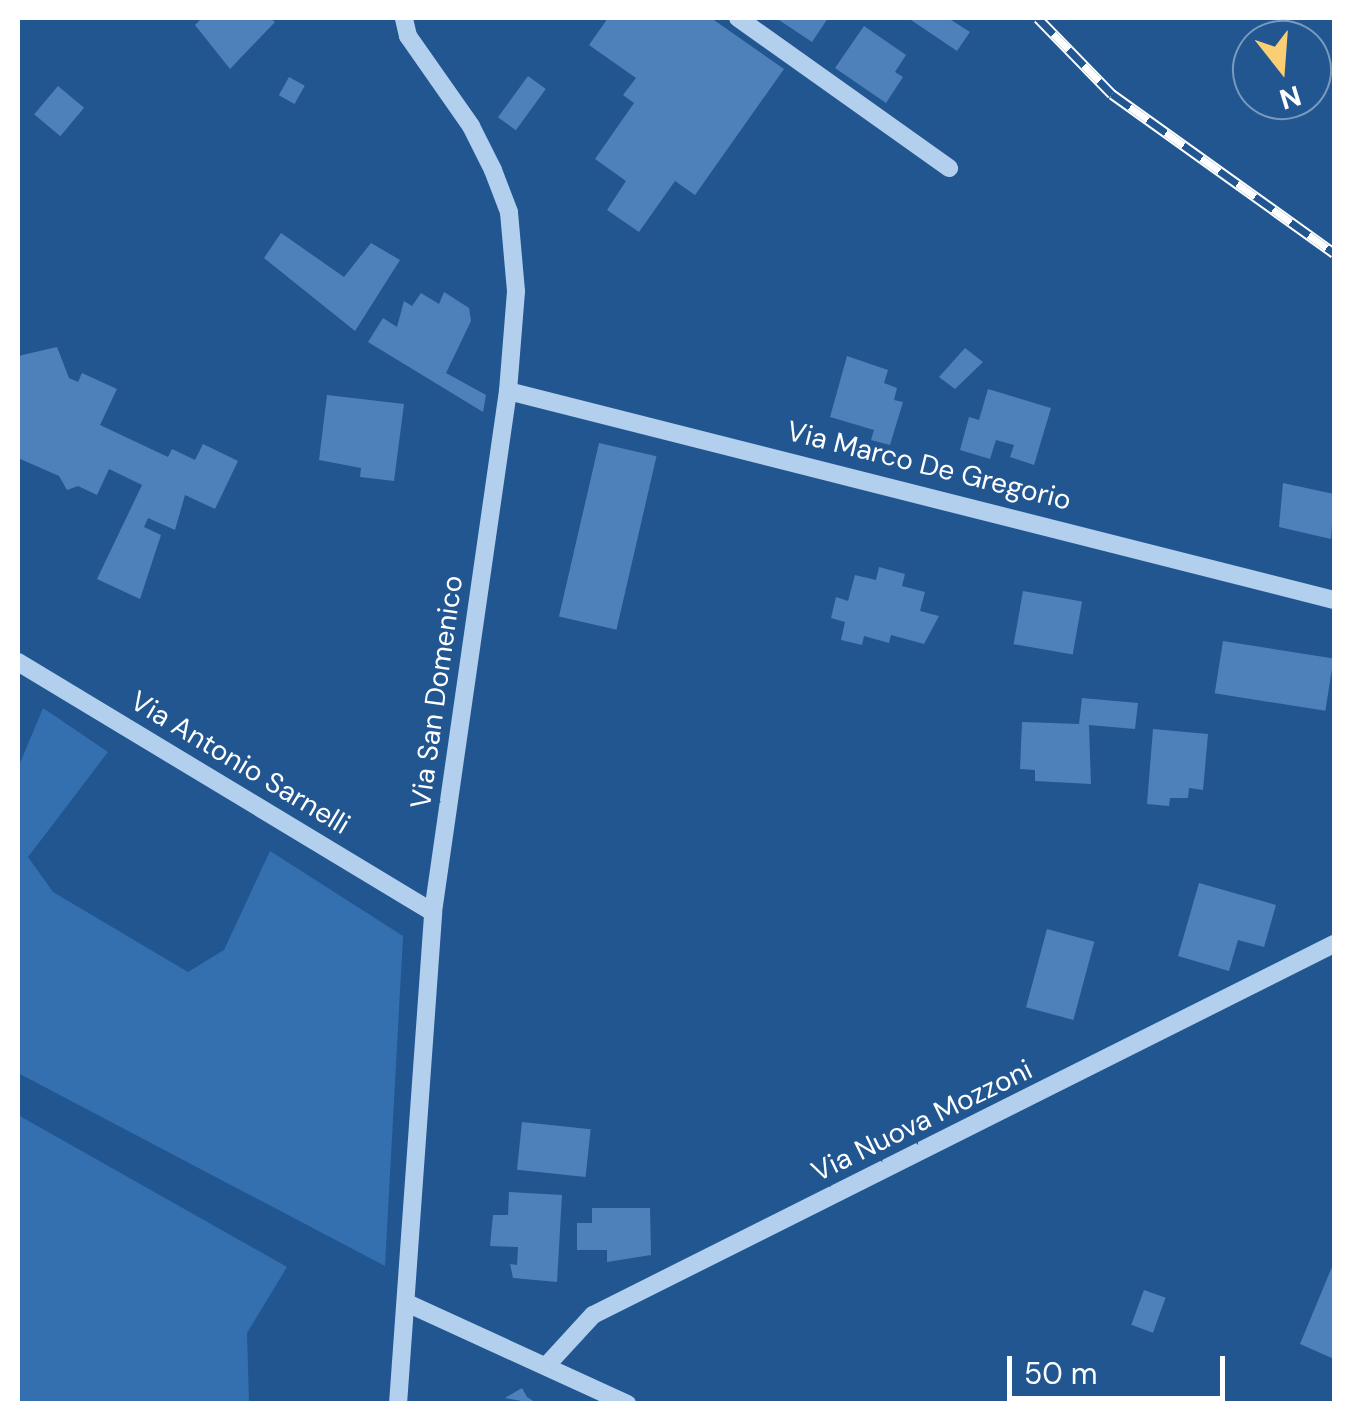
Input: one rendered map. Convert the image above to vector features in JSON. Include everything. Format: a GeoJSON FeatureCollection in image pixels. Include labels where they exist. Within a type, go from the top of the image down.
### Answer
{"type":"FeatureCollection","features":[{"type":"Feature","properties":{"kind":"street","name":"Via San Domenico"},"geometry":{"type":"LineString","coordinates":[[398,1404],[409,1304],[434,912],[508,391],[516,291],[509,212],[471,126],[408,36],[404,18]]}},
{"type":"Feature","properties":{"kind":"street"},"geometry":{"type":"LineString","coordinates":[[738,18],[949,168]]}},
{"type":"Feature","properties":{"kind":"street","name":"Via Marco De Gregorio"},"geometry":{"type":"LineString","coordinates":[[508,391],[1334,600]]}},
{"type":"Feature","properties":{"kind":"street","name":"Via Antonio Sarnelli"},"geometry":{"type":"LineString","coordinates":[[18,662],[434,912]]}},
{"type":"Feature","properties":{"kind":"street","name":"Via Nuova Mozzoni"},"geometry":{"type":"LineString","coordinates":[[547,1365],[593,1315],[1334,944]]}},
{"type":"Feature","properties":{"kind":"street"},"geometry":{"type":"LineString","coordinates":[[409,1304],[627,1404]]}},
{"type":"Feature","properties":{"kind":"shaded area"},"geometry":{"type":"Polygon","coordinates":[[[43,708],[108,752],[28,857],[53,892],[188,972],[224,950],[270,851],[403,936],[385,1266],[18,1073],[18,768],[43,708]]]}},
{"type":"Feature","properties":{"kind":"shaded area"},"geometry":{"type":"Polygon","coordinates":[[[18,1115],[287,1267],[247,1333],[249,1403],[18,1403],[18,1115]]]}},
{"type":"Feature","properties":{"kind":"building"},"geometry":{"type":"Polygon","coordinates":[[[202,18],[270,18],[275,22],[230,69],[195,25],[202,18]]]}},
{"type":"Feature","properties":{"kind":"building"},"geometry":{"type":"Polygon","coordinates":[[[608,18],[711,18],[784,69],[695,195],[675,181],[639,232],[607,210],[626,181],[595,159],[634,103],[623,95],[636,78],[589,45],[608,18]]]}},
{"type":"Feature","properties":{"kind":"building"},"geometry":{"type":"Polygon","coordinates":[[[776,18],[828,18],[812,42],[776,18]]]}},
{"type":"Feature","properties":{"kind":"building"},"geometry":{"type":"Polygon","coordinates":[[[948,18],[970,32],[957,51],[911,20],[948,18]]]}},
{"type":"Feature","properties":{"kind":"building"},"geometry":{"type":"Polygon","coordinates":[[[864,26],[906,55],[895,72],[903,77],[886,103],[835,68],[864,26]]]}},
{"type":"Feature","properties":{"kind":"building"},"geometry":{"type":"Polygon","coordinates":[[[528,76],[546,89],[516,130],[498,117],[528,76]]]}},
{"type":"Feature","properties":{"kind":"building"},"geometry":{"type":"Polygon","coordinates":[[[289,77],[305,86],[295,104],[279,95],[289,77]]]}},
{"type":"Feature","properties":{"kind":"building"},"geometry":{"type":"Polygon","coordinates":[[[58,86],[84,108],[60,136],[34,114],[58,86]]]}},
{"type":"Feature","properties":{"kind":"building"},"geometry":{"type":"Polygon","coordinates":[[[281,233],[344,277],[371,243],[400,260],[355,331],[264,258],[281,233]]]}},
{"type":"Feature","properties":{"kind":"building"},"geometry":{"type":"Polygon","coordinates":[[[444,292],[469,308],[471,321],[446,373],[486,395],[483,412],[368,342],[383,318],[397,327],[404,301],[412,306],[421,293],[439,304],[444,292]]]}},
{"type":"Feature","properties":{"kind":"building"},"geometry":{"type":"Polygon","coordinates":[[[57,347],[69,378],[78,382],[82,373],[117,389],[100,425],[168,457],[172,449],[195,460],[203,444],[238,461],[215,509],[185,495],[175,530],[148,518],[144,527],[161,535],[140,599],[97,579],[142,485],[109,469],[97,495],[78,486],[67,490],[59,476],[18,458],[18,356],[57,347]]]}},
{"type":"Feature","properties":{"kind":"building"},"geometry":{"type":"Polygon","coordinates":[[[965,348],[983,362],[955,389],[939,377],[965,348]]]}},
{"type":"Feature","properties":{"kind":"building"},"geometry":{"type":"Polygon","coordinates":[[[847,356],[888,370],[884,383],[897,388],[894,400],[903,402],[890,445],[871,440],[874,430],[830,417],[847,356]]]}},
{"type":"Feature","properties":{"kind":"building"},"geometry":{"type":"Polygon","coordinates":[[[988,389],[1051,408],[1034,465],[1010,457],[1014,445],[996,440],[990,459],[960,450],[969,417],[979,420],[988,389]]]}},
{"type":"Feature","properties":{"kind":"building"},"geometry":{"type":"Polygon","coordinates":[[[327,395],[404,404],[394,481],[360,477],[361,468],[319,460],[327,395]]]}},
{"type":"Feature","properties":{"kind":"building"},"geometry":{"type":"Polygon","coordinates":[[[599,443],[656,456],[616,630],[559,616],[599,443]]]}},
{"type":"Feature","properties":{"kind":"building"},"geometry":{"type":"Polygon","coordinates":[[[1283,483],[1334,494],[1331,539],[1279,527],[1283,483]]]}},
{"type":"Feature","properties":{"kind":"building"},"geometry":{"type":"Polygon","coordinates":[[[879,567],[905,574],[902,586],[925,592],[920,611],[939,616],[924,644],[891,635],[889,643],[864,636],[862,645],[841,640],[845,622],[831,618],[836,597],[848,601],[855,575],[876,580],[879,567]]]}},
{"type":"Feature","properties":{"kind":"building"},"geometry":{"type":"Polygon","coordinates":[[[1023,591],[1082,601],[1073,655],[1014,644],[1023,591]]]}},
{"type":"Feature","properties":{"kind":"building"},"geometry":{"type":"Polygon","coordinates":[[[1223,641],[1334,659],[1325,711],[1215,693],[1223,641]]]}},
{"type":"Feature","properties":{"kind":"building"},"geometry":{"type":"Polygon","coordinates":[[[1082,698],[1138,703],[1135,729],[1089,725],[1091,784],[1035,781],[1035,770],[1020,769],[1022,722],[1079,724],[1082,698]]]}},
{"type":"Feature","properties":{"kind":"building"},"geometry":{"type":"Polygon","coordinates":[[[1153,729],[1208,734],[1203,790],[1189,788],[1188,798],[1170,798],[1169,806],[1147,804],[1153,729]]]}},
{"type":"Feature","properties":{"kind":"building"},"geometry":{"type":"Polygon","coordinates":[[[1199,883],[1276,905],[1264,947],[1238,940],[1229,971],[1178,956],[1199,883]]]}},
{"type":"Feature","properties":{"kind":"building"},"geometry":{"type":"Polygon","coordinates":[[[1047,929],[1094,942],[1073,1020],[1026,1007],[1047,929]]]}},
{"type":"Feature","properties":{"kind":"building"},"geometry":{"type":"Polygon","coordinates":[[[522,1122],[591,1129],[586,1177],[517,1170],[522,1122]]]}},
{"type":"Feature","properties":{"kind":"building"},"geometry":{"type":"Polygon","coordinates":[[[509,1192],[562,1195],[557,1282],[513,1278],[510,1264],[517,1265],[518,1247],[490,1246],[493,1215],[508,1215],[509,1192]]]}},
{"type":"Feature","properties":{"kind":"building"},"geometry":{"type":"Polygon","coordinates":[[[592,1208],[650,1208],[651,1255],[607,1262],[607,1250],[577,1250],[577,1223],[592,1223],[592,1208]]]}},
{"type":"Feature","properties":{"kind":"building"},"geometry":{"type":"Polygon","coordinates":[[[1334,1262],[1334,1359],[1300,1344],[1334,1262]]]}},
{"type":"Feature","properties":{"kind":"building"},"geometry":{"type":"Polygon","coordinates":[[[1144,1290],[1166,1298],[1153,1333],[1131,1325],[1144,1290]]]}},
{"type":"Feature","properties":{"kind":"building"},"geometry":{"type":"Polygon","coordinates":[[[522,1388],[527,1397],[538,1404],[505,1398],[522,1388]]]}},
{"type":"Feature","properties":{"kind":"railway"},"geometry":{"type":"LineString","coordinates":[[1038,18],[1112,94],[1334,253]]}}]}
